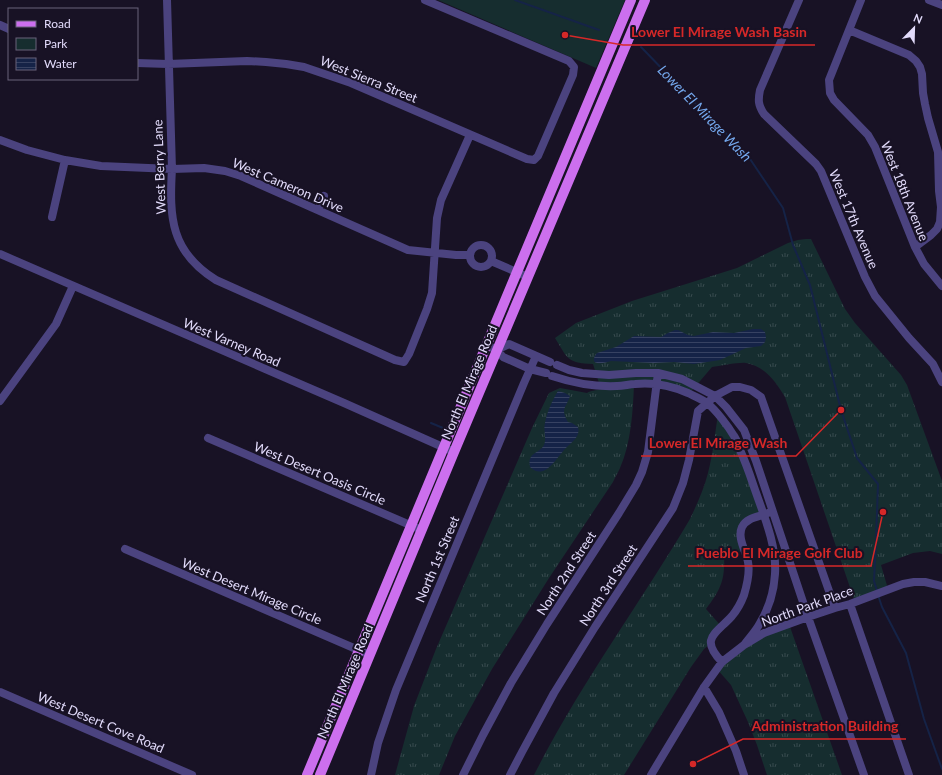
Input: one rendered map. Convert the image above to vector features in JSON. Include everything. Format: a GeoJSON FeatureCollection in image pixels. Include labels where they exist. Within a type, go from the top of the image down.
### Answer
{"type":"FeatureCollection","features":[{"type":"Feature","properties":{"kind":"main road","name":"North El Mirage Road"},"geometry":{"type":"LineString","coordinates":[[307,775],[631,0]]}},
{"type":"Feature","properties":{"kind":"main road","name":"North El Mirage Road"},"geometry":{"type":"LineString","coordinates":[[320,775],[454,452],[645,0]]}},
{"type":"Feature","properties":{"kind":"street","name":"West Berry Lane"},"geometry":{"type":"LineString","coordinates":[[167,0],[172,215],[177,237],[186,254],[194,264],[205,273],[230,287],[395,360],[404,362],[412,347],[432,293],[435,253]]}},
{"type":"Feature","properties":{"kind":"street","name":"West Sierra Street"},"geometry":{"type":"LineString","coordinates":[[138,63],[168,64],[253,62],[286,64],[304,68],[351,83],[527,159],[534,160],[538,156],[570,82],[574,67],[569,61],[425,0]]}},
{"type":"Feature","properties":{"kind":"street","name":"West 17th Avenue"},"geometry":{"type":"LineString","coordinates":[[799,0],[760,90],[760,108],[764,114],[816,164],[821,171],[865,277],[875,296],[909,338],[933,364],[942,382]]}},
{"type":"Feature","properties":{"kind":"street","name":"West 18th Avenue"},"geometry":{"type":"LineString","coordinates":[[861,0],[829,80],[830,93],[834,100],[868,135],[875,147],[915,247],[924,264],[942,286]]}},
{"type":"Feature","properties":{"kind":"street"},"geometry":{"type":"LineString","coordinates":[[929,0],[941,3]]}},
{"type":"Feature","properties":{"kind":"street"},"geometry":{"type":"LineString","coordinates":[[849,30],[909,56],[916,61],[920,67],[922,74],[922,93],[924,104],[938,152],[941,207],[940,222],[937,229],[915,247]]}},
{"type":"Feature","properties":{"kind":"street"},"geometry":{"type":"LineString","coordinates":[[435,253],[437,218],[441,200],[470,135]]}},
{"type":"Feature","properties":{"kind":"street","name":"West Cameron Drive"},"geometry":{"type":"LineString","coordinates":[[0,140],[27,150],[65,160],[101,166],[172,169],[204,168],[225,171],[241,176],[408,250],[470,255]]}},
{"type":"Feature","properties":{"kind":"street"},"geometry":{"type":"LineString","coordinates":[[52,217],[65,160]]}},
{"type":"Feature","properties":{"kind":"street"},"geometry":{"type":"LineString","coordinates":[[318,210],[324,196]]}},
{"type":"Feature","properties":{"kind":"street"},"geometry":{"type":"LineString","coordinates":[[482,245],[491,250],[492,254],[491,261],[486,266],[482,267],[478,267],[472,262],[470,255],[470,251],[475,246],[482,245]]}},
{"type":"Feature","properties":{"kind":"street","name":"West Varney Road"},"geometry":{"type":"LineString","coordinates":[[0,254],[454,452]]}},
{"type":"Feature","properties":{"kind":"street"},"geometry":{"type":"LineString","coordinates":[[491,261],[528,277]]}},
{"type":"Feature","properties":{"kind":"street"},"geometry":{"type":"LineString","coordinates":[[0,401],[56,324],[74,286]]}},
{"type":"Feature","properties":{"kind":"street"},"geometry":{"type":"LineString","coordinates":[[497,350],[509,344],[569,370],[594,375],[658,373],[682,379],[715,396],[726,407],[744,430],[756,461],[808,617],[864,775]]}},
{"type":"Feature","properties":{"kind":"street"},"geometry":{"type":"LineString","coordinates":[[486,345],[497,350],[503,357],[530,369],[567,381],[595,386],[616,386],[647,383],[667,385],[707,403],[718,414],[735,436],[747,466],[764,516],[775,560],[773,589],[766,612],[760,624],[744,645]]}},
{"type":"Feature","properties":{"kind":"street","name":"North 1st Street"},"geometry":{"type":"LineString","coordinates":[[371,775],[378,743],[396,690],[536,356]]}},
{"type":"Feature","properties":{"kind":"street","name":"North 2nd Street"},"geometry":{"type":"LineString","coordinates":[[463,775],[511,683],[639,479],[648,452],[658,373]]}},
{"type":"Feature","properties":{"kind":"street","name":"North 3rd Street"},"geometry":{"type":"LineString","coordinates":[[510,775],[554,694],[595,627],[673,508],[683,483],[689,460],[698,411],[715,396],[732,387],[740,387],[751,390],[761,397],[835,608]]}},
{"type":"Feature","properties":{"kind":"street","name":"West Desert Oasis Circle"},"geometry":{"type":"LineString","coordinates":[[208,438],[422,530]]}},
{"type":"Feature","properties":{"kind":"street"},"geometry":{"type":"LineString","coordinates":[[722,662],[711,648],[711,639],[716,631],[733,615],[739,606],[744,593],[749,563],[740,533],[744,524],[748,520],[764,516],[772,511]]}},
{"type":"Feature","properties":{"kind":"street","name":"West Desert Mirage Circle"},"geometry":{"type":"LineString","coordinates":[[125,549],[370,655]]}},
{"type":"Feature","properties":{"kind":"street","name":"North Park Place"},"geometry":{"type":"LineString","coordinates":[[651,775],[704,687],[722,662],[744,645],[764,633],[850,604],[887,589],[914,582],[925,582],[942,586]]}},
{"type":"Feature","properties":{"kind":"street"},"geometry":{"type":"LineString","coordinates":[[850,604],[909,775]]}},
{"type":"Feature","properties":{"kind":"street"},"geometry":{"type":"LineString","coordinates":[[704,687],[719,712],[736,751],[744,775]]}},
{"type":"Feature","properties":{"kind":"street","name":"West Desert Cove Road"},"geometry":{"type":"LineString","coordinates":[[0,692],[192,775]]}},
{"type":"Feature","properties":{"kind":"green space"},"geometry":{"type":"Polygon","coordinates":[[[438,0],[625,0],[596,68],[438,0]]]}},
{"type":"Feature","properties":{"kind":"green space"},"geometry":{"type":"Polygon","coordinates":[[[811,239],[845,309],[855,323],[901,375],[907,385],[942,481],[942,554],[930,551],[913,553],[881,565],[888,589],[855,602],[785,397],[778,386],[764,371],[759,367],[746,363],[712,367],[689,394],[634,384],[629,438],[624,458],[618,472],[492,669],[455,736],[439,775],[395,775],[414,706],[436,649],[532,428],[549,393],[560,388],[587,393],[601,389],[593,364],[573,361],[566,355],[555,338],[576,323],[632,301],[737,268],[788,243],[811,239]]]}},
{"type":"Feature","properties":{"kind":"green space"},"geometry":{"type":"Polygon","coordinates":[[[718,414],[735,437],[764,516],[742,528],[746,551],[724,554],[723,577],[716,595],[706,609],[721,626],[711,643],[704,649],[691,667],[624,775],[534,775],[570,710],[690,519],[708,473],[713,451],[718,414]]]}},
{"type":"Feature","properties":{"kind":"green space"},"geometry":{"type":"Polygon","coordinates":[[[789,624],[842,775],[767,775],[748,722],[731,685],[717,669],[744,645],[789,624]]]}},
{"type":"Feature","properties":{"kind":"water"},"geometry":{"type":"Polygon","coordinates":[[[761,329],[765,332],[765,342],[761,346],[746,348],[720,360],[694,364],[674,362],[654,363],[611,361],[597,363],[594,360],[597,353],[616,347],[634,336],[661,337],[675,330],[694,336],[713,332],[734,333],[761,329]]]}},
{"type":"Feature","properties":{"kind":"water"},"geometry":{"type":"Polygon","coordinates":[[[558,391],[570,396],[564,409],[564,414],[568,422],[578,427],[579,431],[574,440],[549,467],[540,472],[535,471],[530,467],[530,458],[544,445],[546,419],[558,391]]]}},
{"type":"Feature","properties":{"kind":"waterway","name":"Lower El Mirage Wash"},"geometry":{"type":"LineString","coordinates":[[515,0],[599,30]]}},
{"type":"Feature","properties":{"kind":"waterway","name":"Lower El Mirage Wash"},"geometry":{"type":"LineString","coordinates":[[641,47],[746,153],[783,208],[793,245],[810,285],[841,410],[857,458],[878,484],[874,581],[877,591]]}},
{"type":"Feature","properties":{"kind":"waterway"},"geometry":{"type":"LineString","coordinates":[[431,423],[443,428]]}},
{"type":"Feature","properties":{"kind":"waterway","name":"Lower El Mirage Wash"},"geometry":{"type":"LineString","coordinates":[[878,595],[882,607],[906,653],[924,719],[942,769]]}},
{"type":"Feature","properties":{"kind":"place","name":"Lower El Mirage Wash Basin"},"geometry":{"type":"Point","coordinates":[565,35]}},
{"type":"Feature","properties":{"kind":"place","name":"Lower El Mirage Wash"},"geometry":{"type":"Point","coordinates":[841,410]}},
{"type":"Feature","properties":{"kind":"place","name":"Pueblo El Mirage Golf Club"},"geometry":{"type":"Point","coordinates":[883,512]}},
{"type":"Feature","properties":{"kind":"place","name":"Administration Building"},"geometry":{"type":"Point","coordinates":[693,764]}}]}
